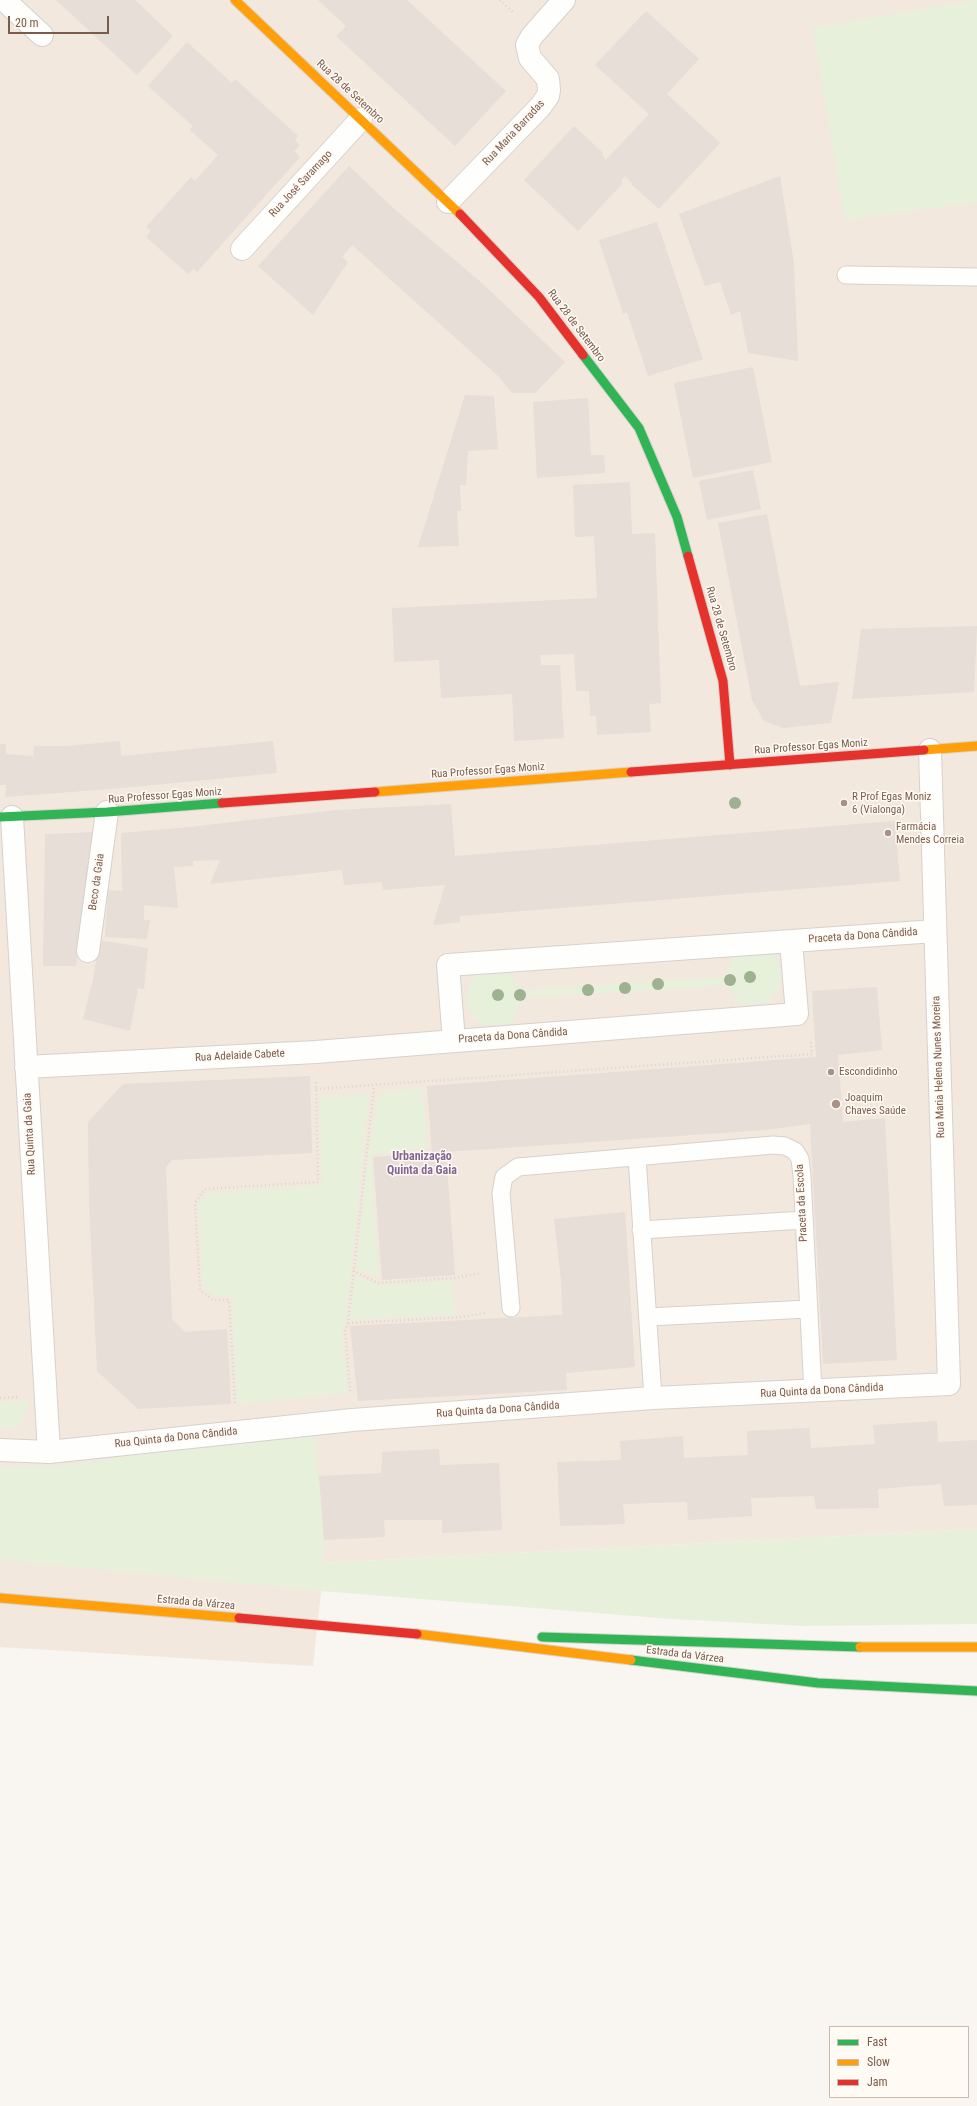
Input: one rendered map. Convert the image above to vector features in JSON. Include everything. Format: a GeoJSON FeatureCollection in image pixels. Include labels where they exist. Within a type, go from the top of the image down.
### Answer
{"type":"FeatureCollection","features":[{"type":"Feature","properties":{"kind":"street"},"geometry":{"type":"LineString","coordinates":[[4,0],[42,35]]}},
{"type":"Feature","properties":{"kind":"street","name":"Rua 28 de Setembro"},"geometry":{"type":"LineString","coordinates":[[235,0],[448,202],[539,297],[639,428],[677,517],[723,681],[730,765]]}},
{"type":"Feature","properties":{"kind":"street","name":"Rua Maria Barradas"},"geometry":{"type":"LineString","coordinates":[[448,202],[545,101],[549,90],[548,79],[530,58],[527,45],[532,36],[564,0]]}},
{"type":"Feature","properties":{"kind":"street","name":"Rua José Saramago"},"geometry":{"type":"LineString","coordinates":[[242,249],[361,119]]}},
{"type":"Feature","properties":{"kind":"street","name":"Rua Professor Egas Moniz"},"geometry":{"type":"LineString","coordinates":[[6,817],[107,812],[977,746]]}},
{"type":"Feature","properties":{"kind":"street","name":"Rua Maria Helena Nunes Moreira"},"geometry":{"type":"LineString","coordinates":[[930,750],[949,1384]]}},
{"type":"Feature","properties":{"kind":"street","name":"Beco da Gaia"},"geometry":{"type":"LineString","coordinates":[[88,951],[107,812]]}},
{"type":"Feature","properties":{"kind":"street","name":"Rua Quinta da Gaia"},"geometry":{"type":"LineString","coordinates":[[6,817],[26,1068],[49,1452]]}},
{"type":"Feature","properties":{"kind":"street","name":"Praceta da Dona Cândida"},"geometry":{"type":"LineString","coordinates":[[797,1014],[454,1041],[448,965],[935,931]]}},
{"type":"Feature","properties":{"kind":"street"},"geometry":{"type":"LineString","coordinates":[[791,941],[797,1014]]}},
{"type":"Feature","properties":{"kind":"street","name":"Rua Adelaide Cabete"},"geometry":{"type":"LineString","coordinates":[[26,1068],[316,1052],[454,1041]]}},
{"type":"Feature","properties":{"kind":"street","name":"Rua Quinta da Dona Cândida"},"geometry":{"type":"LineString","coordinates":[[0,1450],[49,1452],[352,1420],[653,1398],[813,1392],[949,1384]]}},
{"type":"Feature","properties":{"kind":"street","name":"Estrada da Várzea"},"geometry":{"type":"LineString","coordinates":[[0,1598],[390,1631],[818,1683],[977,1691]]}},
{"type":"Feature","properties":{"kind":"street","name":"Estrada da Várzea"},"geometry":{"type":"LineString","coordinates":[[390,1631],[508,1635]]}},
{"type":"Feature","properties":{"kind":"street","name":"Estrada da Várzea"},"geometry":{"type":"LineString","coordinates":[[532,1636],[823,1647],[977,1647]]}},
{"type":"Feature","properties":{"kind":"lane"},"geometry":{"type":"LineString","coordinates":[[846,275],[977,277]]}},
{"type":"Feature","properties":{"kind":"lane","name":"Praceta da Escola"},"geometry":{"type":"LineString","coordinates":[[511,1308],[501,1193],[504,1177],[518,1167],[773,1145],[785,1146],[795,1151],[800,1159],[813,1392]]}},
{"type":"Feature","properties":{"kind":"lane"},"geometry":{"type":"LineString","coordinates":[[637,1156],[653,1398]]}},
{"type":"Feature","properties":{"kind":"lane"},"geometry":{"type":"LineString","coordinates":[[641,1230],[804,1220]]}},
{"type":"Feature","properties":{"kind":"lane"},"geometry":{"type":"LineString","coordinates":[[648,1317],[808,1309]]}},
{"type":"Feature","properties":{"kind":"path"},"geometry":{"type":"LineString","coordinates":[[316,1089],[812,1054],[808,1013],[797,1014]]}},
{"type":"Feature","properties":{"kind":"path"},"geometry":{"type":"LineString","coordinates":[[236,1432],[229,1300],[213,1300],[200,1290],[194,1203],[205,1189],[318,1182],[316,1052]]}},
{"type":"Feature","properties":{"kind":"path"},"geometry":{"type":"LineString","coordinates":[[352,1420],[345,1331],[348,1323],[374,1086]]}},
{"type":"Feature","properties":{"kind":"path"},"geometry":{"type":"LineString","coordinates":[[353,1271],[378,1283],[454,1278],[508,1268]]}},
{"type":"Feature","properties":{"kind":"path"},"geometry":{"type":"LineString","coordinates":[[348,1323],[462,1317],[511,1308]]}},
{"type":"Feature","properties":{"kind":"shaded area"},"geometry":{"type":"Polygon","coordinates":[[[0,0],[977,0],[977,1529],[324,1563],[313,1666],[0,1647],[0,0]]]}},
{"type":"Feature","properties":{"kind":"green space"},"geometry":{"type":"Polygon","coordinates":[[[977,0],[977,202],[845,220],[813,28],[977,0]]]}},
{"type":"Feature","properties":{"kind":"green space"},"geometry":{"type":"Polygon","coordinates":[[[735,949],[760,949],[775,955],[782,971],[778,990],[766,1003],[741,1005],[727,985],[522,998],[512,1023],[486,1025],[471,1016],[466,998],[473,977],[487,970],[507,969],[522,990],[726,977],[735,949]]]}},
{"type":"Feature","properties":{"kind":"green space"},"geometry":{"type":"Polygon","coordinates":[[[422,1088],[428,1148],[371,1155],[379,1278],[356,1269],[368,1158],[378,1094],[422,1088]]]}},
{"type":"Feature","properties":{"kind":"green space"},"geometry":{"type":"Polygon","coordinates":[[[369,1094],[346,1320],[342,1329],[348,1393],[237,1404],[232,1297],[213,1296],[203,1287],[198,1205],[208,1193],[322,1185],[320,1097],[369,1094]]]}},
{"type":"Feature","properties":{"kind":"green space"},"geometry":{"type":"Polygon","coordinates":[[[355,1276],[379,1285],[453,1281],[455,1315],[350,1320],[355,1276]]]}},
{"type":"Feature","properties":{"kind":"green space"},"geometry":{"type":"Polygon","coordinates":[[[29,1401],[23,1420],[17,1426],[9,1429],[0,1429],[0,1402],[29,1401]]]}},
{"type":"Feature","properties":{"kind":"green space"},"geometry":{"type":"Polygon","coordinates":[[[315,1433],[324,1540],[322,1579],[324,1563],[977,1529],[977,1624],[804,1626],[672,1619],[321,1591],[0,1560],[0,1466],[63,1466],[140,1454],[315,1433]]]}},
{"type":"Feature","properties":{"kind":"building"},"geometry":{"type":"Polygon","coordinates":[[[56,0],[135,0],[173,36],[137,75],[56,0]]]}},
{"type":"Feature","properties":{"kind":"building"},"geometry":{"type":"Polygon","coordinates":[[[318,0],[407,0],[506,91],[455,146],[336,36],[346,26],[318,0]]]}},
{"type":"Feature","properties":{"kind":"building"},"geometry":{"type":"Polygon","coordinates":[[[646,11],[699,59],[667,94],[720,143],[659,209],[631,184],[632,183],[625,176],[621,181],[623,183],[578,231],[524,180],[574,126],[603,153],[602,155],[606,160],[649,114],[595,65],[646,11]]]}},
{"type":"Feature","properties":{"kind":"building"},"geometry":{"type":"Polygon","coordinates":[[[187,42],[232,83],[235,79],[298,136],[295,140],[300,145],[294,151],[300,157],[197,272],[193,269],[188,274],[146,237],[151,231],[146,227],[191,177],[195,181],[218,155],[190,130],[193,126],[148,86],[187,42]]]}},
{"type":"Feature","properties":{"kind":"building"},"geometry":{"type":"Polygon","coordinates":[[[349,166],[391,206],[483,284],[565,362],[535,393],[512,393],[498,376],[352,245],[342,257],[348,262],[313,315],[258,266],[349,166]]]}},
{"type":"Feature","properties":{"kind":"building"},"geometry":{"type":"Polygon","coordinates":[[[780,176],[794,264],[798,361],[748,353],[740,311],[731,315],[720,282],[705,286],[679,214],[780,176]]]}},
{"type":"Feature","properties":{"kind":"building"},"geometry":{"type":"Polygon","coordinates":[[[657,222],[703,359],[648,376],[627,312],[623,314],[599,240],[657,222]]]}},
{"type":"Feature","properties":{"kind":"building"},"geometry":{"type":"Polygon","coordinates":[[[753,367],[772,462],[693,478],[674,383],[753,367]]]}},
{"type":"Feature","properties":{"kind":"building"},"geometry":{"type":"Polygon","coordinates":[[[465,395],[494,396],[498,449],[468,451],[466,485],[460,485],[461,511],[457,511],[459,546],[418,547],[465,395]]]}},
{"type":"Feature","properties":{"kind":"building"},"geometry":{"type":"Polygon","coordinates":[[[588,398],[591,455],[604,455],[605,473],[537,478],[533,402],[588,398]]]}},
{"type":"Feature","properties":{"kind":"building"},"geometry":{"type":"Polygon","coordinates":[[[753,470],[761,509],[707,520],[699,481],[753,470]]]}},
{"type":"Feature","properties":{"kind":"building"},"geometry":{"type":"Polygon","coordinates":[[[630,482],[632,534],[655,533],[661,703],[649,704],[651,732],[597,735],[596,716],[590,716],[589,691],[576,691],[574,654],[540,655],[541,665],[560,665],[564,738],[514,741],[512,694],[441,698],[439,660],[394,662],[392,608],[597,598],[594,536],[575,537],[573,485],[630,482]]]}},
{"type":"Feature","properties":{"kind":"building"},"geometry":{"type":"Polygon","coordinates":[[[767,514],[800,686],[839,682],[831,723],[783,728],[764,721],[752,700],[718,523],[767,514]]]}},
{"type":"Feature","properties":{"kind":"building"},"geometry":{"type":"Polygon","coordinates":[[[977,626],[974,692],[852,699],[861,629],[977,626]]]}},
{"type":"Feature","properties":{"kind":"building"},"geometry":{"type":"Polygon","coordinates":[[[120,741],[121,756],[273,741],[277,773],[123,788],[5,797],[6,785],[0,785],[0,744],[6,744],[6,754],[33,756],[34,746],[67,746],[120,741]]]}},
{"type":"Feature","properties":{"kind":"building"},"geometry":{"type":"Polygon","coordinates":[[[451,804],[455,856],[895,821],[900,881],[460,916],[460,922],[433,925],[445,885],[383,890],[382,882],[344,885],[342,870],[210,884],[220,860],[193,861],[193,866],[174,867],[178,908],[144,905],[144,920],[150,920],[147,939],[105,937],[108,890],[122,891],[121,833],[190,827],[336,810],[451,804]]]}},
{"type":"Feature","properties":{"kind":"building"},"geometry":{"type":"Polygon","coordinates":[[[95,832],[76,966],[43,966],[45,834],[95,832]]]}},
{"type":"Feature","properties":{"kind":"building"},"geometry":{"type":"Polygon","coordinates":[[[99,940],[148,948],[144,989],[138,988],[130,1031],[83,1019],[93,980],[99,940]]]}},
{"type":"Feature","properties":{"kind":"building"},"geometry":{"type":"Polygon","coordinates":[[[877,987],[882,1050],[838,1055],[843,1122],[885,1118],[897,1360],[823,1364],[810,1124],[765,1130],[446,1152],[455,1275],[382,1280],[373,1157],[432,1153],[427,1086],[816,1057],[812,991],[877,987]]]}},
{"type":"Feature","properties":{"kind":"building"},"geometry":{"type":"Polygon","coordinates":[[[310,1076],[312,1153],[172,1160],[166,1167],[172,1319],[185,1332],[227,1329],[231,1404],[138,1409],[97,1371],[89,1203],[88,1122],[123,1084],[310,1076]]]}},
{"type":"Feature","properties":{"kind":"building"},"geometry":{"type":"Polygon","coordinates":[[[625,1212],[635,1367],[566,1373],[567,1390],[358,1401],[350,1326],[562,1315],[561,1280],[554,1219],[625,1212]]]}},
{"type":"Feature","properties":{"kind":"building"},"geometry":{"type":"Polygon","coordinates":[[[937,1421],[938,1442],[977,1440],[977,1505],[944,1506],[941,1484],[878,1489],[879,1508],[816,1509],[814,1496],[751,1498],[752,1516],[688,1520],[687,1502],[623,1504],[625,1524],[560,1526],[557,1462],[621,1460],[620,1441],[683,1436],[684,1458],[748,1455],[747,1431],[809,1428],[811,1448],[875,1444],[873,1425],[937,1421]]]}},
{"type":"Feature","properties":{"kind":"building"},"geometry":{"type":"Polygon","coordinates":[[[439,1449],[440,1465],[499,1463],[502,1530],[442,1533],[442,1520],[384,1520],[385,1537],[324,1540],[319,1476],[381,1473],[382,1452],[439,1449]]]}},
{"type":"Feature","properties":{"kind":"traffic: fast"},"geometry":{"type":"LineString","coordinates":[[583,355],[639,428],[677,517],[688,556]]}},
{"type":"Feature","properties":{"kind":"traffic: fast"},"geometry":{"type":"LineString","coordinates":[[0,817],[107,812],[222,803]]}},
{"type":"Feature","properties":{"kind":"traffic: fast"},"geometry":{"type":"LineString","coordinates":[[542,1637],[860,1647]]}},
{"type":"Feature","properties":{"kind":"traffic: fast"},"geometry":{"type":"LineString","coordinates":[[631,1660],[818,1683],[977,1691]]}},
{"type":"Feature","properties":{"kind":"traffic: slow"},"geometry":{"type":"LineString","coordinates":[[235,0],[460,214]]}},
{"type":"Feature","properties":{"kind":"traffic: slow"},"geometry":{"type":"LineString","coordinates":[[924,750],[977,746]]}},
{"type":"Feature","properties":{"kind":"traffic: slow"},"geometry":{"type":"LineString","coordinates":[[375,792],[631,772]]}},
{"type":"Feature","properties":{"kind":"traffic: slow"},"geometry":{"type":"LineString","coordinates":[[0,1598],[239,1618]]}},
{"type":"Feature","properties":{"kind":"traffic: slow"},"geometry":{"type":"LineString","coordinates":[[417,1634],[631,1660]]}},
{"type":"Feature","properties":{"kind":"traffic: slow"},"geometry":{"type":"LineString","coordinates":[[860,1647],[977,1647]]}},
{"type":"Feature","properties":{"kind":"traffic: jam"},"geometry":{"type":"LineString","coordinates":[[460,214],[539,297],[583,355]]}},
{"type":"Feature","properties":{"kind":"traffic: jam"},"geometry":{"type":"LineString","coordinates":[[688,556],[723,681],[730,765]]}},
{"type":"Feature","properties":{"kind":"traffic: jam"},"geometry":{"type":"LineString","coordinates":[[631,772],[924,750]]}},
{"type":"Feature","properties":{"kind":"traffic: jam"},"geometry":{"type":"LineString","coordinates":[[222,803],[375,792]]}},
{"type":"Feature","properties":{"kind":"traffic: jam"},"geometry":{"type":"LineString","coordinates":[[239,1618],[417,1634]]}},
{"type":"Feature","properties":{"kind":"place","name":"R Prof Egas Moniz 6 (Vialonga)"},"geometry":{"type":"Point","coordinates":[844,803]}},
{"type":"Feature","properties":{"kind":"place","name":"Farmácia Mendes Correia"},"geometry":{"type":"Point","coordinates":[888,833]}},
{"type":"Feature","properties":{"kind":"place","name":"Escondidinho"},"geometry":{"type":"Point","coordinates":[831,1072]}},
{"type":"Feature","properties":{"kind":"place","name":"Joaquim Chaves Saúde"},"geometry":{"type":"Point","coordinates":[836,1104]}},
{"type":"Feature","properties":{"kind":"district","name":"Urbanização Quinta da Gaia"},"geometry":{"type":"Point","coordinates":[422,1164]}}]}
